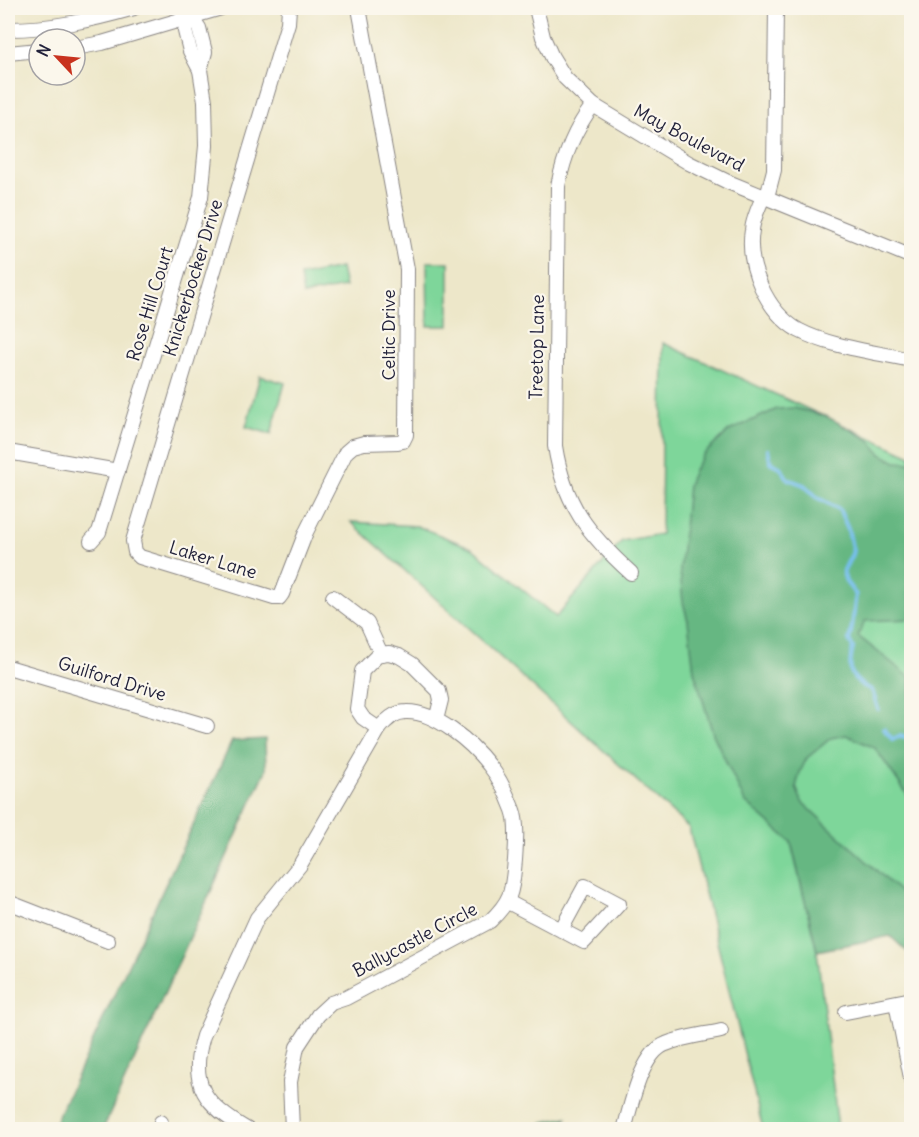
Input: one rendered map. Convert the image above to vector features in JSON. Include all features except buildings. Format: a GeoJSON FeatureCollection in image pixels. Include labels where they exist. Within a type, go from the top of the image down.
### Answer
{"type":"FeatureCollection","features":[{"type":"Feature","properties":{"kind":"street"},"geometry":{"type":"LineString","coordinates":[[8,29],[45,28],[72,24],[134,8]]}},
{"type":"Feature","properties":{"kind":"street"},"geometry":{"type":"LineString","coordinates":[[87,46],[102,43],[188,11],[221,8]]}},
{"type":"Feature","properties":{"kind":"street","name":"Knickerbocker Drive"},"geometry":{"type":"LineString","coordinates":[[140,557],[135,552],[133,541],[286,31],[289,8]]}},
{"type":"Feature","properties":{"kind":"street","name":"Celtic Drive"},"geometry":{"type":"LineString","coordinates":[[274,598],[279,598],[282,594],[306,532],[346,452],[353,446],[403,441],[406,435],[407,269],[359,8]]}},
{"type":"Feature","properties":{"kind":"street","name":"May Boulevard"},"geometry":{"type":"LineString","coordinates":[[536,8],[543,38],[552,57],[565,78],[593,105],[688,163],[728,182],[912,257]]}},
{"type":"Feature","properties":{"kind":"street"},"geometry":{"type":"LineString","coordinates":[[776,8],[774,170],[751,231],[753,265],[762,291],[776,311],[797,330],[826,341],[910,360]]}},
{"type":"Feature","properties":{"kind":"street","name":"Rose Hill Court"},"geometry":{"type":"LineString","coordinates":[[91,541],[99,532],[201,197],[206,146],[205,101],[200,70],[190,51],[185,32],[188,11]]}},
{"type":"Feature","properties":{"kind":"street"},"geometry":{"type":"LineString","coordinates":[[8,53],[27,51]]}},
{"type":"Feature","properties":{"kind":"street","name":"Treetop Lane"},"geometry":{"type":"LineString","coordinates":[[593,105],[571,140],[558,186],[555,446],[563,482],[579,517],[603,547],[631,573]]}},
{"type":"Feature","properties":{"kind":"street"},"geometry":{"type":"LineString","coordinates":[[8,452],[118,471]]}},
{"type":"Feature","properties":{"kind":"street","name":"Laker Lane"},"geometry":{"type":"LineString","coordinates":[[140,557],[274,598]]}},
{"type":"Feature","properties":{"kind":"street"},"geometry":{"type":"LineString","coordinates":[[333,597],[367,623],[381,654]]}},
{"type":"Feature","properties":{"kind":"street"},"geometry":{"type":"LineString","coordinates":[[379,729],[363,718],[357,709],[362,671],[381,654],[389,652],[412,664],[439,691],[441,700],[436,720]]}},
{"type":"Feature","properties":{"kind":"street","name":"Guilford Drive"},"geometry":{"type":"LineString","coordinates":[[8,667],[207,726]]}},
{"type":"Feature","properties":{"kind":"street"},"geometry":{"type":"LineString","coordinates":[[248,1130],[225,1117],[205,1095],[199,1078],[197,1057],[203,1036],[257,918],[300,865],[379,729],[387,720],[403,712],[417,713],[436,720],[454,731],[489,765],[502,785],[514,812],[513,888],[508,902],[561,930]]}},
{"type":"Feature","properties":{"kind":"street"},"geometry":{"type":"LineString","coordinates":[[8,902],[108,941]]}},
{"type":"Feature","properties":{"kind":"street","name":"Ballycastle Circle"},"geometry":{"type":"LineString","coordinates":[[292,1130],[290,1082],[297,1047],[318,1015],[331,1003],[346,998],[490,921],[508,902]]}},
{"type":"Feature","properties":{"kind":"street"},"geometry":{"type":"LineString","coordinates":[[846,1012],[912,999]]}},
{"type":"Feature","properties":{"kind":"street"},"geometry":{"type":"LineString","coordinates":[[896,1003],[912,1083]]}},
{"type":"Feature","properties":{"kind":"street"},"geometry":{"type":"LineString","coordinates":[[624,1130],[648,1058],[655,1050],[664,1044],[721,1031]]}},
{"type":"Feature","properties":{"kind":"green space"},"geometry":{"type":"Polygon","coordinates":[[[427,262],[449,262],[449,326],[428,326],[427,262]]]}},
{"type":"Feature","properties":{"kind":"green space"},"geometry":{"type":"Polygon","coordinates":[[[341,268],[345,287],[303,295],[300,276],[341,268]]]}},
{"type":"Feature","properties":{"kind":"green space"},"geometry":{"type":"Polygon","coordinates":[[[663,343],[911,456],[911,939],[791,843],[817,951],[838,1129],[763,1129],[689,828],[351,522],[417,526],[472,548],[556,617],[622,541],[661,534],[663,343]]]}},
{"type":"Feature","properties":{"kind":"green space"},"geometry":{"type":"Polygon","coordinates":[[[260,376],[285,383],[271,434],[246,427],[260,376]]]}},
{"type":"Feature","properties":{"kind":"green space"},"geometry":{"type":"Polygon","coordinates":[[[794,408],[826,416],[870,440],[881,454],[896,462],[911,463],[911,619],[865,621],[858,636],[911,678],[911,800],[875,748],[846,735],[831,738],[807,758],[796,787],[802,802],[911,902],[911,955],[890,936],[817,951],[791,842],[745,802],[713,734],[694,671],[680,570],[688,485],[703,455],[729,431],[777,409],[794,408]]]}},
{"type":"Feature","properties":{"kind":"green space"},"geometry":{"type":"Polygon","coordinates":[[[265,739],[266,770],[103,1129],[52,1129],[232,741],[265,739]]]}},
{"type":"Feature","properties":{"kind":"green space"},"geometry":{"type":"Polygon","coordinates":[[[567,1117],[562,1129],[535,1129],[544,1122],[567,1117]]]}},
{"type":"Feature","properties":{"kind":"waterway"},"geometry":{"type":"LineString","coordinates":[[768,450],[771,463],[780,467],[788,479],[804,485],[818,498],[839,509],[848,529],[853,552],[843,572],[846,582],[856,595],[849,640],[853,648],[850,663],[855,679],[872,690],[878,709]]}},
{"type":"Feature","properties":{"kind":"waterway"},"geometry":{"type":"LineString","coordinates":[[884,729],[892,739],[902,736],[909,738],[912,748]]}}]}
